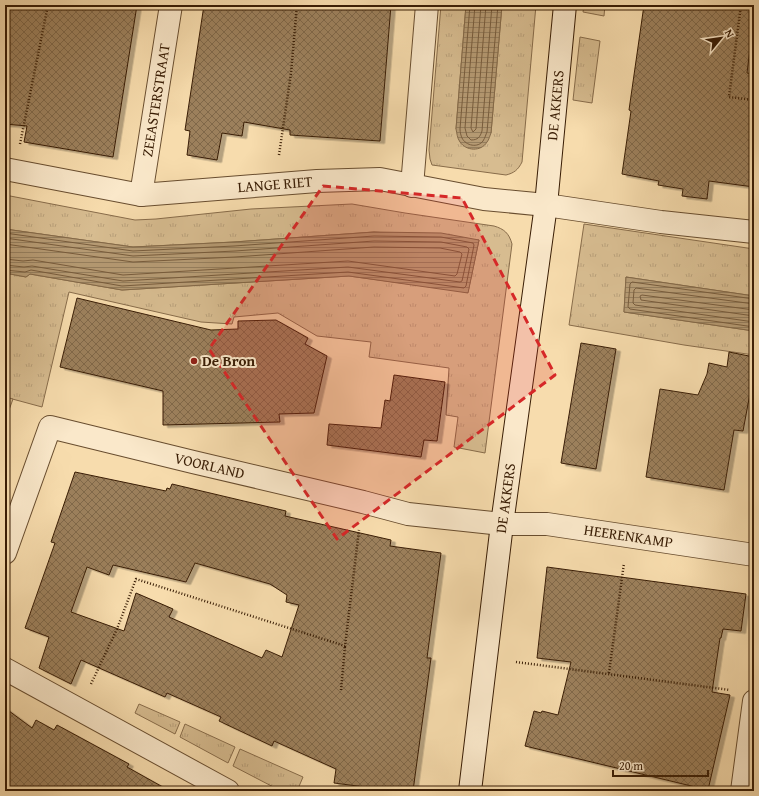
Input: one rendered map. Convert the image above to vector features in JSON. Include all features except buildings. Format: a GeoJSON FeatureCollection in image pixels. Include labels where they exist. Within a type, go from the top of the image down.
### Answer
{"type":"FeatureCollection","features":[{"type":"Feature","properties":{"kind":"street","name":"ZEEASTERSTRAAT"},"geometry":{"type":"LineString","coordinates":[[141,195],[171,5]]}},
{"type":"Feature","properties":{"kind":"street"},"geometry":{"type":"LineString","coordinates":[[412,186],[427,5]]}},
{"type":"Feature","properties":{"kind":"street","name":"DE AKKERS"},"geometry":{"type":"LineString","coordinates":[[470,791],[502,524],[546,205],[565,5]]}},
{"type":"Feature","properties":{"kind":"street","name":"LANGE RIET"},"geometry":{"type":"LineString","coordinates":[[5,169],[141,195],[278,184],[380,179],[484,199],[546,205]]}},
{"type":"Feature","properties":{"kind":"street"},"geometry":{"type":"LineString","coordinates":[[546,205],[661,222],[754,232]]}},
{"type":"Feature","properties":{"kind":"street","name":"VOORLAND"},"geometry":{"type":"LineString","coordinates":[[5,553],[50,427],[408,514],[502,524]]}},
{"type":"Feature","properties":{"kind":"street","name":"HEERENKAMP"},"geometry":{"type":"LineString","coordinates":[[502,524],[547,524],[754,556]]}},
{"type":"Feature","properties":{"kind":"street"},"geometry":{"type":"LineString","coordinates":[[5,669],[228,791]]}},
{"type":"Feature","properties":{"kind":"street"},"geometry":{"type":"LineString","coordinates":[[742,791],[754,701]]}},
{"type":"Feature","properties":{"kind":"path"},"geometry":{"type":"LineString","coordinates":[[19,150],[48,5]]}},
{"type":"Feature","properties":{"kind":"path"},"geometry":{"type":"LineString","coordinates":[[279,161],[297,5]]}},
{"type":"Feature","properties":{"kind":"path"},"geometry":{"type":"LineString","coordinates":[[741,5],[728,97],[754,100]]}},
{"type":"Feature","properties":{"kind":"path"},"geometry":{"type":"LineString","coordinates":[[341,690],[363,502]]}},
{"type":"Feature","properties":{"kind":"path"},"geometry":{"type":"LineString","coordinates":[[610,673],[627,536]]}},
{"type":"Feature","properties":{"kind":"path"},"geometry":{"type":"LineString","coordinates":[[79,710],[117,629],[136,579],[345,646]]}},
{"type":"Feature","properties":{"kind":"path"},"geometry":{"type":"LineString","coordinates":[[516,662],[610,673],[734,691]]}},
{"type":"Feature","properties":{"kind":"highlighted area"},"geometry":{"type":"Polygon","coordinates":[[[323,186],[462,198],[555,375],[337,539],[209,349],[323,186]]]}},
{"type":"Feature","properties":{"kind":"green space"},"geometry":{"type":"Polygon","coordinates":[[[441,5],[466,5],[456,129],[491,133],[502,5],[536,5],[522,162],[516,171],[506,175],[432,165],[429,150],[441,5]]]}},
{"type":"Feature","properties":{"kind":"green space"},"geometry":{"type":"Polygon","coordinates":[[[584,5],[605,5],[604,16],[583,12],[584,5]]]}},
{"type":"Feature","properties":{"kind":"green space"},"geometry":{"type":"Polygon","coordinates":[[[580,37],[600,41],[592,103],[573,100],[580,37]]]}},
{"type":"Feature","properties":{"kind":"green space"},"geometry":{"type":"Polygon","coordinates":[[[5,195],[135,220],[251,209],[352,204],[494,226],[501,229],[508,234],[512,244],[485,453],[454,447],[458,417],[446,415],[449,368],[369,357],[371,342],[317,336],[278,313],[234,317],[232,324],[201,322],[69,292],[42,407],[5,397],[5,273],[26,277],[30,274],[122,290],[349,276],[468,292],[479,240],[374,232],[234,242],[133,247],[5,229],[5,195]]]}},
{"type":"Feature","properties":{"kind":"green space"},"geometry":{"type":"Polygon","coordinates":[[[584,224],[754,249],[754,296],[626,277],[624,312],[754,331],[754,355],[684,345],[569,325],[584,224]]]}},
{"type":"Feature","properties":{"kind":"green space"},"geometry":{"type":"Polygon","coordinates":[[[5,397],[13,399],[5,421],[5,397]]]}},
{"type":"Feature","properties":{"kind":"green space"},"geometry":{"type":"Polygon","coordinates":[[[139,704],[180,722],[175,734],[135,713],[139,704]]]}},
{"type":"Feature","properties":{"kind":"green space"},"geometry":{"type":"Polygon","coordinates":[[[185,724],[235,747],[228,763],[180,737],[185,724]]]}},
{"type":"Feature","properties":{"kind":"green space"},"geometry":{"type":"Polygon","coordinates":[[[240,749],[303,777],[297,791],[281,791],[233,766],[240,749]]]}},
{"type":"Feature","properties":{"kind":"water"},"geometry":{"type":"Polygon","coordinates":[[[466,5],[502,5],[491,133],[484,145],[477,149],[470,149],[463,145],[460,142],[456,129],[466,5]]]}},
{"type":"Feature","properties":{"kind":"water"},"geometry":{"type":"Polygon","coordinates":[[[5,229],[133,247],[234,242],[374,232],[441,233],[479,240],[468,293],[349,276],[122,290],[30,274],[26,277],[5,273],[5,229]]]}},
{"type":"Feature","properties":{"kind":"water"},"geometry":{"type":"Polygon","coordinates":[[[626,277],[754,296],[754,331],[624,312],[626,277]]]}},
{"type":"Feature","properties":{"kind":"place","name":"De Bron"},"geometry":{"type":"Point","coordinates":[194,361]}}]}
